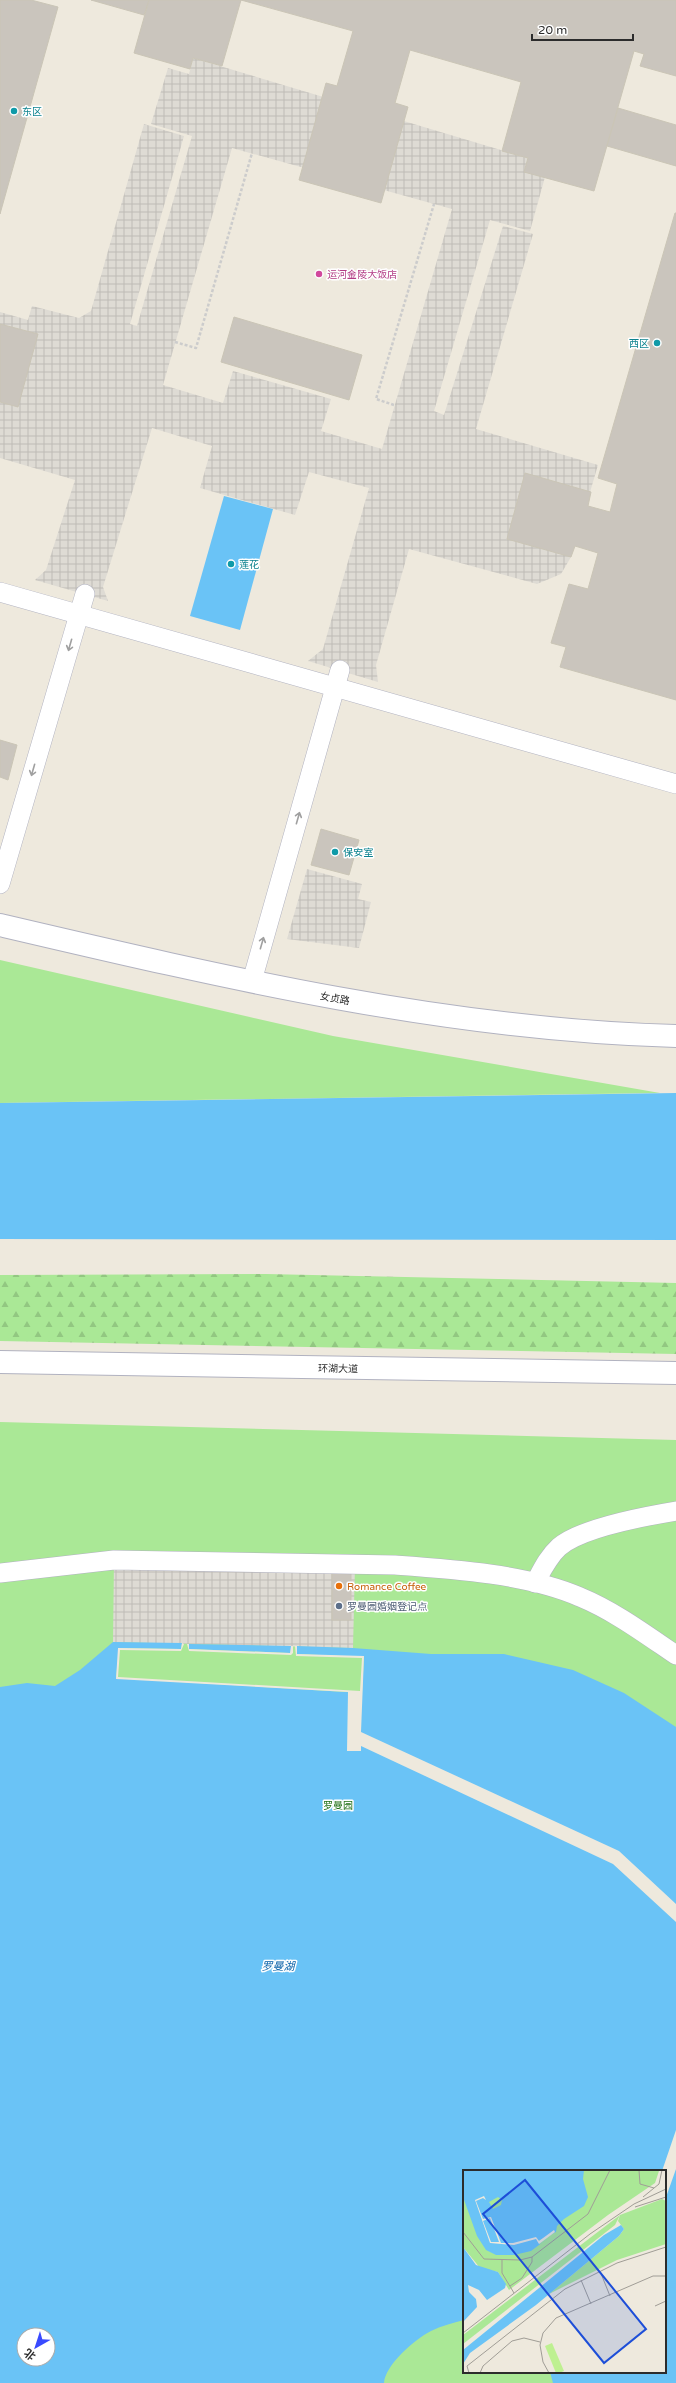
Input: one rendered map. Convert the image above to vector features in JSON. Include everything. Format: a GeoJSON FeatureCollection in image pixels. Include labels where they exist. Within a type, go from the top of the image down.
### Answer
{"type":"FeatureCollection","features":[{"type":"Feature","properties":{"kind":"street","name":"女贞路"},"geometry":{"type":"LineString","coordinates":[[0,925],[117,952],[334,998],[472,1020],[612,1034],[676,1036]]}},
{"type":"Feature","properties":{"kind":"street","name":"环湖大道"},"geometry":{"type":"LineString","coordinates":[[0,1362],[676,1373]]}},
{"type":"Feature","properties":{"kind":"lane"},"geometry":{"type":"LineString","coordinates":[[0,592],[79,615],[337,679],[676,784]]}},
{"type":"Feature","properties":{"kind":"lane"},"geometry":{"type":"LineString","coordinates":[[0,884],[85,594]]}},
{"type":"Feature","properties":{"kind":"lane"},"geometry":{"type":"LineString","coordinates":[[252,981],[337,679]]}},
{"type":"Feature","properties":{"kind":"lane"},"geometry":{"type":"LineString","coordinates":[[535,1583],[546,1562],[558,1548],[573,1537],[658,1514],[676,1511]]}},
{"type":"Feature","properties":{"kind":"lane"},"geometry":{"type":"LineString","coordinates":[[0,1573],[114,1560],[395,1565],[440,1568],[535,1583],[580,1596],[629,1623],[676,1655]]}},
{"type":"Feature","properties":{"kind":"path"},"geometry":{"type":"LineString","coordinates":[[175,342],[196,348],[252,153]]}},
{"type":"Feature","properties":{"kind":"path"},"geometry":{"type":"LineString","coordinates":[[394,405],[376,399],[434,204]]}},
{"type":"Feature","properties":{"kind":"green space"},"geometry":{"type":"Polygon","coordinates":[[[0,960],[333,1036],[660,1093],[0,1103],[0,960]]]}},
{"type":"Feature","properties":{"kind":"green space"},"geometry":{"type":"Polygon","coordinates":[[[266,1274],[676,1283],[676,1354],[0,1341],[0,1275],[266,1274]]]}},
{"type":"Feature","properties":{"kind":"green space","name":"罗曼湖"},"geometry":{"type":"Polygon","coordinates":[[[0,1422],[676,1440],[676,2383],[0,2383],[0,1422]]]}},
{"type":"Feature","properties":{"kind":"shaded area"},"geometry":{"type":"Polygon","coordinates":[[[193,58],[528,158],[545,177],[530,231],[490,220],[434,411],[444,415],[503,226],[533,234],[476,429],[598,465],[571,557],[561,574],[537,584],[409,549],[376,665],[378,682],[308,661],[323,649],[369,488],[309,472],[295,515],[200,488],[212,446],[152,428],[103,587],[108,601],[35,580],[46,570],[75,480],[0,458],[0,312],[28,320],[32,306],[79,318],[91,311],[144,124],[184,136],[130,324],[137,326],[192,136],[151,124],[168,68],[189,74],[193,58]],[[232,148],[163,385],[223,403],[233,371],[331,399],[321,431],[382,449],[452,209],[232,148]]]}},
{"type":"Feature","properties":{"kind":"shaded area"},"geometry":{"type":"Polygon","coordinates":[[[307,869],[362,884],[358,899],[371,902],[359,948],[287,939],[307,869]]]}},
{"type":"Feature","properties":{"kind":"shaded area"},"geometry":{"type":"Polygon","coordinates":[[[114,1560],[355,1565],[353,1648],[113,1642],[114,1560]]]}},
{"type":"Feature","properties":{"kind":"water"},"geometry":{"type":"Polygon","coordinates":[[[224,496],[273,509],[240,630],[190,616],[224,496]]]}},
{"type":"Feature","properties":{"kind":"water"},"geometry":{"type":"Polygon","coordinates":[[[676,1093],[676,1240],[0,1239],[0,1103],[676,1093]]]}},
{"type":"Feature","properties":{"kind":"water","name":"罗曼湖"},"geometry":{"type":"Polygon","coordinates":[[[113,1642],[182,1643],[181,1649],[119,1648],[116,1678],[362,1693],[364,1657],[297,1654],[297,1646],[353,1648],[431,1654],[504,1654],[573,1670],[624,1693],[676,1727],[676,2383],[553,2383],[550,2373],[666,2373],[666,2170],[463,2170],[463,2320],[435,2329],[409,2346],[390,2368],[384,2383],[0,2383],[0,1687],[27,1683],[55,1686],[80,1670],[113,1642]]]}},
{"type":"Feature","properties":{"kind":"water"},"geometry":{"type":"Polygon","coordinates":[[[189,1644],[291,1646],[291,1653],[189,1649],[189,1644]]]}},
{"type":"Feature","properties":{"kind":"pier"},"geometry":{"type":"Polygon","coordinates":[[[182,1643],[184,1644],[181,1651],[120,1650],[118,1677],[360,1691],[362,1658],[296,1656],[295,1646],[297,1646],[297,1654],[364,1656],[361,1732],[619,1851],[676,1904],[676,1922],[613,1864],[361,1746],[361,1751],[347,1751],[348,1692],[116,1679],[118,1648],[181,1649],[182,1643]]]}},
{"type":"Feature","properties":{"kind":"pier"},"geometry":{"type":"Polygon","coordinates":[[[187,1644],[189,1644],[189,1649],[290,1653],[291,1646],[293,1646],[293,1653],[291,1655],[189,1651],[187,1644]]]}},
{"type":"Feature","properties":{"kind":"pier"},"geometry":{"type":"Polygon","coordinates":[[[676,2130],[676,2169],[666,2197],[666,2170],[662,2170],[676,2130]]]}},
{"type":"Feature","properties":{"kind":"building","name":"东区"},"geometry":{"type":"Polygon","coordinates":[[[0,0],[31,0],[58,7],[0,214],[0,0]]]}},
{"type":"Feature","properties":{"kind":"building"},"geometry":{"type":"Polygon","coordinates":[[[91,0],[149,0],[144,15],[91,0]]]}},
{"type":"Feature","properties":{"kind":"building"},"geometry":{"type":"Polygon","coordinates":[[[149,0],[241,0],[222,66],[193,58],[190,69],[134,53],[149,0]]]}},
{"type":"Feature","properties":{"kind":"building"},"geometry":{"type":"Polygon","coordinates":[[[241,0],[676,0],[676,76],[640,66],[644,54],[634,51],[594,191],[524,172],[528,158],[502,151],[521,82],[410,50],[395,103],[408,107],[381,203],[299,180],[326,83],[337,86],[353,31],[241,0]]]}},
{"type":"Feature","properties":{"kind":"building"},"geometry":{"type":"Polygon","coordinates":[[[618,108],[676,125],[676,166],[607,146],[618,108]]]}},
{"type":"Feature","properties":{"kind":"building","name":"西区"},"geometry":{"type":"Polygon","coordinates":[[[675,213],[676,700],[560,667],[566,647],[551,643],[569,584],[588,589],[598,553],[575,546],[571,557],[507,539],[525,473],[591,492],[588,506],[610,512],[617,484],[598,478],[675,213]]]}},
{"type":"Feature","properties":{"kind":"building"},"geometry":{"type":"Polygon","coordinates":[[[234,317],[362,355],[349,400],[221,362],[234,317]]]}},
{"type":"Feature","properties":{"kind":"building"},"geometry":{"type":"Polygon","coordinates":[[[0,324],[38,334],[18,407],[0,402],[0,324]]]}},
{"type":"Feature","properties":{"kind":"building"},"geometry":{"type":"Polygon","coordinates":[[[0,740],[17,745],[8,780],[0,777],[0,740]]]}},
{"type":"Feature","properties":{"kind":"building","name":"保安室"},"geometry":{"type":"Polygon","coordinates":[[[321,829],[359,840],[349,875],[311,865],[321,829]]]}},
{"type":"Feature","properties":{"kind":"building"},"geometry":{"type":"Polygon","coordinates":[[[332,1573],[351,1573],[351,1620],[332,1620],[332,1573]]]}},
{"type":"Feature","properties":{"kind":"place","name":"东区"},"geometry":{"type":"Point","coordinates":[14,111]}},
{"type":"Feature","properties":{"kind":"place","name":"运河金陵大饭店"},"geometry":{"type":"Point","coordinates":[319,274]}},
{"type":"Feature","properties":{"kind":"place","name":"西区"},"geometry":{"type":"Point","coordinates":[657,343]}},
{"type":"Feature","properties":{"kind":"place","name":"莲花"},"geometry":{"type":"Point","coordinates":[231,564]}},
{"type":"Feature","properties":{"kind":"place","name":"保安室"},"geometry":{"type":"Point","coordinates":[335,852]}},
{"type":"Feature","properties":{"kind":"place","name":"Romance Coffee"},"geometry":{"type":"Point","coordinates":[339,1586]}},
{"type":"Feature","properties":{"kind":"place","name":"罗曼园婚姻登记点"},"geometry":{"type":"Point","coordinates":[339,1606]}},
{"type":"Feature","properties":{"kind":"park label","name":"罗曼园"},"geometry":{"type":"Point","coordinates":[338,1805]}}]}
